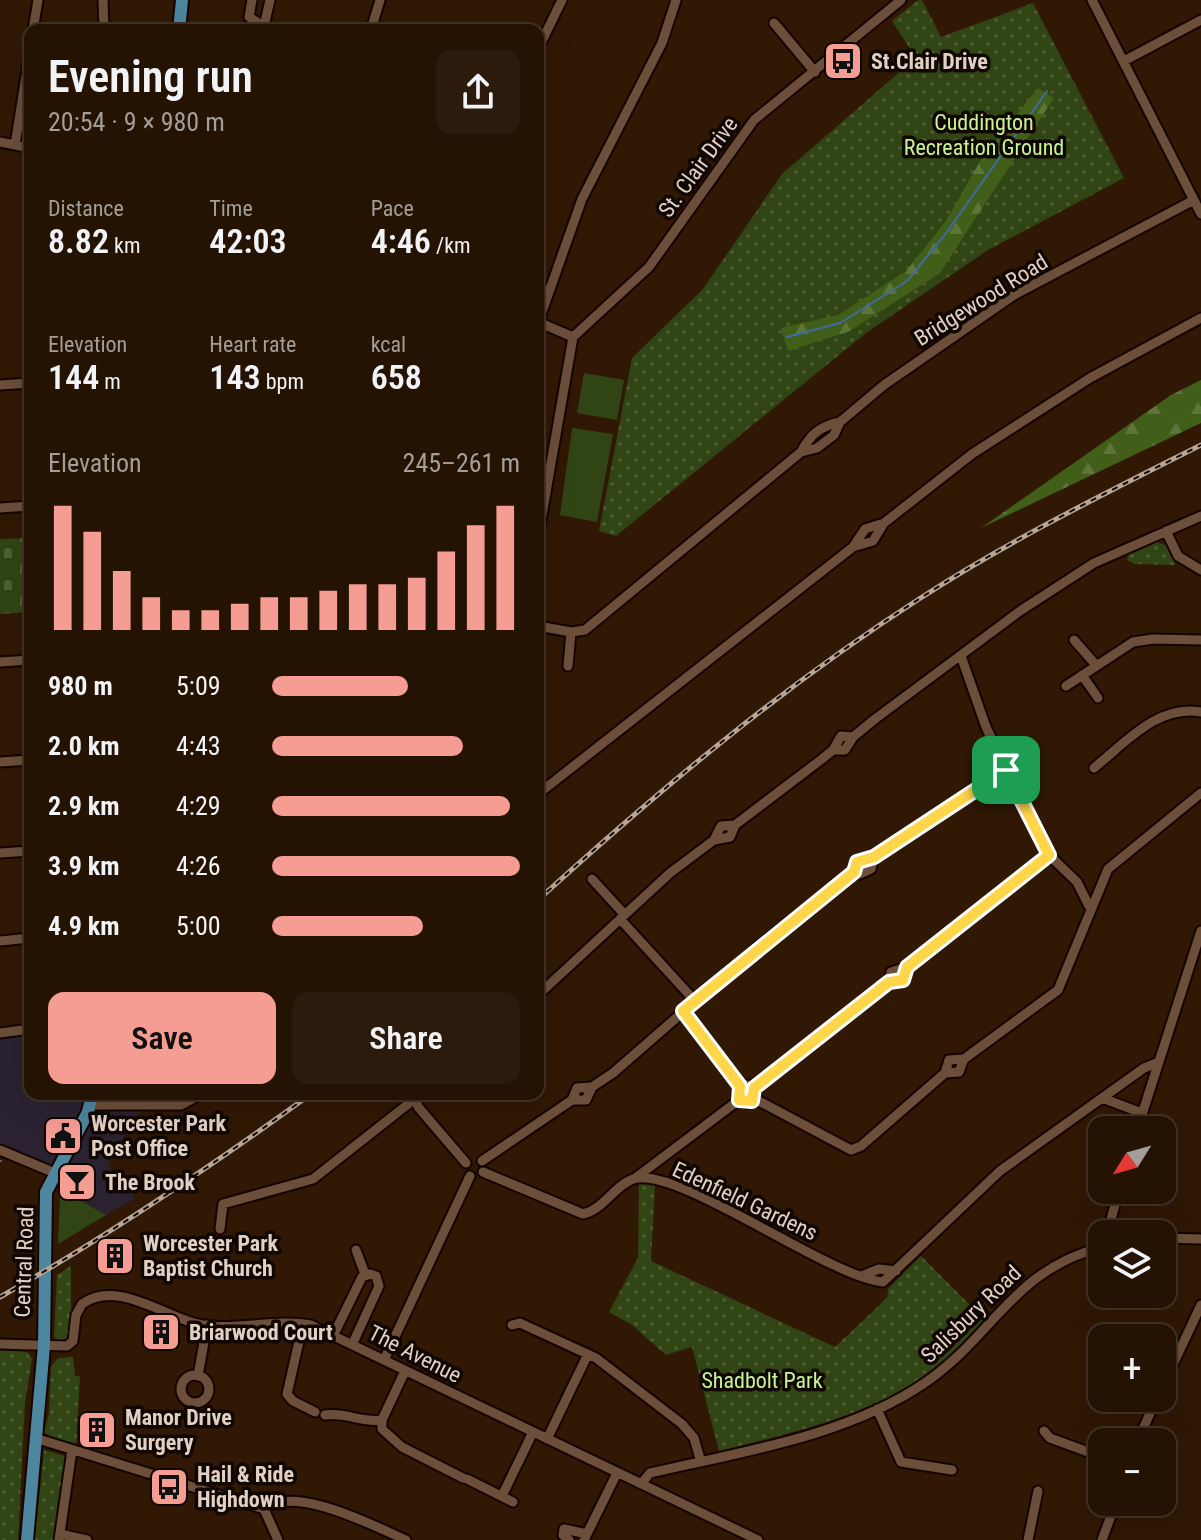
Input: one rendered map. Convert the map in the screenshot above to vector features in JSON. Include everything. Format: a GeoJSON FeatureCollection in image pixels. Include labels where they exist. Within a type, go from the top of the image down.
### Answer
{"type":"FeatureCollection","features":[{"type":"Feature","properties":{"kind":"main road"},"geometry":{"type":"LineString","coordinates":[[180,24],[182,0]]}},
{"type":"Feature","properties":{"kind":"main road","name":"Central Road"},"geometry":{"type":"LineString","coordinates":[[27,1540],[44,1346],[46,1197],[91,1100]]}},
{"type":"Feature","properties":{"kind":"street"},"geometry":{"type":"LineString","coordinates":[[34,24],[38,0]]}},
{"type":"Feature","properties":{"kind":"street"},"geometry":{"type":"LineString","coordinates":[[103,0],[104,24]]}},
{"type":"Feature","properties":{"kind":"street"},"geometry":{"type":"LineString","coordinates":[[252,0],[249,17],[260,24],[265,22],[270,0]]}},
{"type":"Feature","properties":{"kind":"street"},"geometry":{"type":"LineString","coordinates":[[373,24],[380,0]]}},
{"type":"Feature","properties":{"kind":"street"},"geometry":{"type":"LineString","coordinates":[[544,37],[562,0]]}},
{"type":"Feature","properties":{"kind":"street"},"geometry":{"type":"LineString","coordinates":[[544,305],[582,199],[662,43],[676,0]]}},
{"type":"Feature","properties":{"kind":"street","name":"St. Clair Drive"},"geometry":{"type":"LineString","coordinates":[[573,337],[649,267],[745,130],[901,0]]}},
{"type":"Feature","properties":{"kind":"street"},"geometry":{"type":"LineString","coordinates":[[1092,0],[1201,214]]}},
{"type":"Feature","properties":{"kind":"street"},"geometry":{"type":"LineString","coordinates":[[1124,61],[1201,20]]}},
{"type":"Feature","properties":{"kind":"street"},"geometry":{"type":"LineString","coordinates":[[774,23],[815,72]]}},
{"type":"Feature","properties":{"kind":"street"},"geometry":{"type":"LineString","coordinates":[[15,145],[24,89]]}},
{"type":"Feature","properties":{"kind":"street"},"geometry":{"type":"LineString","coordinates":[[1,146],[24,147]]}},
{"type":"Feature","properties":{"kind":"street","name":"Bridgewood Road"},"geometry":{"type":"LineString","coordinates":[[571,632],[585,630],[801,452],[817,448],[834,435],[840,422],[884,385],[1014,295],[1194,200]]}},
{"type":"Feature","properties":{"kind":"street"},"geometry":{"type":"LineString","coordinates":[[544,786],[853,547],[873,541],[884,523],[951,469],[1090,378],[1201,318]]}},
{"type":"Feature","properties":{"kind":"street"},"geometry":{"type":"LineString","coordinates":[[544,325],[573,337],[544,504]]}},
{"type":"Feature","properties":{"kind":"street"},"geometry":{"type":"LineString","coordinates":[[0,385],[24,383]]}},
{"type":"Feature","properties":{"kind":"street"},"geometry":{"type":"LineString","coordinates":[[0,508],[24,506]]}},
{"type":"Feature","properties":{"kind":"street"},"geometry":{"type":"LineString","coordinates":[[544,989],[619,920],[714,840],[730,837],[735,825],[833,750],[845,750],[853,737],[961,656],[1094,563],[1201,516]]}},
{"type":"Feature","properties":{"kind":"street"},"geometry":{"type":"LineString","coordinates":[[1166,531],[1178,556],[1201,570]]}},
{"type":"Feature","properties":{"kind":"street"},"geometry":{"type":"LineString","coordinates":[[544,627],[571,632],[574,649],[568,666]]}},
{"type":"Feature","properties":{"kind":"street"},"geometry":{"type":"LineString","coordinates":[[1066,686],[1141,639],[1201,640]]}},
{"type":"Feature","properties":{"kind":"street"},"geometry":{"type":"LineString","coordinates":[[1074,640],[1096,665]]}},
{"type":"Feature","properties":{"kind":"street"},"geometry":{"type":"LineString","coordinates":[[961,656],[986,727],[1049,855],[1077,882],[1090,907]]}},
{"type":"Feature","properties":{"kind":"street"},"geometry":{"type":"LineString","coordinates":[[0,662],[24,660]]}},
{"type":"Feature","properties":{"kind":"street"},"geometry":{"type":"LineString","coordinates":[[1082,675],[1098,698]]}},
{"type":"Feature","properties":{"kind":"street"},"geometry":{"type":"LineString","coordinates":[[1094,768],[1156,719],[1180,710],[1201,712]]}},
{"type":"Feature","properties":{"kind":"street"},"geometry":{"type":"LineString","coordinates":[[0,762],[24,760]]}},
{"type":"Feature","properties":{"kind":"street"},"geometry":{"type":"LineString","coordinates":[[385,1358],[470,1176],[572,1100],[586,1100],[591,1095],[592,1087],[613,1073],[683,1011],[854,872],[860,874],[871,869],[874,857],[1006,770]]}},
{"type":"Feature","properties":{"kind":"street"},"geometry":{"type":"LineString","coordinates":[[683,1011],[740,1086],[851,1150],[861,1146],[945,1073],[959,1072],[964,1059],[1058,990],[1101,879],[1132,848],[1201,793]]}},
{"type":"Feature","properties":{"kind":"street"},"geometry":{"type":"LineString","coordinates":[[0,853],[24,851]]}},
{"type":"Feature","properties":{"kind":"street"},"geometry":{"type":"LineString","coordinates":[[739,1100],[749,1103],[754,1094],[889,982],[891,972],[907,967],[1049,855]]}},
{"type":"Feature","properties":{"kind":"street"},"geometry":{"type":"LineString","coordinates":[[592,879],[619,920],[695,1001]]}},
{"type":"Feature","properties":{"kind":"street"},"geometry":{"type":"LineString","coordinates":[[1077,882],[1101,879]]}},
{"type":"Feature","properties":{"kind":"street"},"geometry":{"type":"LineString","coordinates":[[1141,1116],[1201,931]]}},
{"type":"Feature","properties":{"kind":"street"},"geometry":{"type":"LineString","coordinates":[[0,941],[24,939]]}},
{"type":"Feature","properties":{"kind":"street"},"geometry":{"type":"LineString","coordinates":[[0,1033],[24,1030]]}},
{"type":"Feature","properties":{"kind":"street","name":"Edenfield Gardens"},"geometry":{"type":"LineString","coordinates":[[634,1179],[666,1181],[883,1282],[1000,1171],[1144,1068],[1159,1062]]}},
{"type":"Feature","properties":{"kind":"street"},"geometry":{"type":"LineString","coordinates":[[466,1163],[476,1158],[482,1167],[583,1214],[739,1100],[740,1086]]}},
{"type":"Feature","properties":{"kind":"street"},"geometry":{"type":"LineString","coordinates":[[1102,1098],[1142,1113]]}},
{"type":"Feature","properties":{"kind":"street"},"geometry":{"type":"LineString","coordinates":[[106,1100],[181,1105],[190,1100]]}},
{"type":"Feature","properties":{"kind":"street"},"geometry":{"type":"LineString","coordinates":[[220,1229],[223,1204],[313,1179],[414,1100]]}},
{"type":"Feature","properties":{"kind":"street"},"geometry":{"type":"LineString","coordinates":[[419,1100],[466,1163],[465,1168],[470,1176]]}},
{"type":"Feature","properties":{"kind":"street"},"geometry":{"type":"LineString","coordinates":[[0,1150],[54,1178]]}},
{"type":"Feature","properties":{"kind":"street"},"geometry":{"type":"LineString","coordinates":[[655,1163],[666,1181]]}},
{"type":"Feature","properties":{"kind":"street"},"geometry":{"type":"LineString","coordinates":[[1176,1238],[1201,1239]]}},
{"type":"Feature","properties":{"kind":"street"},"geometry":{"type":"LineString","coordinates":[[334,1334],[365,1274],[356,1250]]}},
{"type":"Feature","properties":{"kind":"street","name":"Salisbury Road"},"geometry":{"type":"LineString","coordinates":[[641,1484],[650,1473],[827,1427],[877,1409],[926,1382],[950,1363],[1010,1299],[1044,1271],[1069,1257],[1088,1251]]}},
{"type":"Feature","properties":{"kind":"street"},"geometry":{"type":"LineString","coordinates":[[353,1343],[379,1286],[376,1276],[365,1274]]}},
{"type":"Feature","properties":{"kind":"street","name":"The Avenue"},"geometry":{"type":"LineString","coordinates":[[44,1346],[67,1346],[75,1336],[78,1309],[91,1299],[127,1298],[207,1325],[303,1324],[334,1334],[385,1358],[405,1371],[758,1540]]}},
{"type":"Feature","properties":{"kind":"street"},"geometry":{"type":"LineString","coordinates":[[1176,1358],[1201,1305]]}},
{"type":"Feature","properties":{"kind":"street"},"geometry":{"type":"LineString","coordinates":[[342,1319],[360,1327]]}},
{"type":"Feature","properties":{"kind":"street"},"geometry":{"type":"LineString","coordinates":[[512,1325],[520,1323],[588,1354],[682,1424],[694,1438],[701,1462]]}},
{"type":"Feature","properties":{"kind":"street"},"geometry":{"type":"LineString","coordinates":[[303,1324],[287,1394],[293,1401],[320,1414],[344,1413],[366,1421],[382,1420]]}},
{"type":"Feature","properties":{"kind":"street"},"geometry":{"type":"LineString","coordinates":[[198,1376],[207,1325]]}},
{"type":"Feature","properties":{"kind":"street"},"geometry":{"type":"LineString","coordinates":[[0,1344],[44,1346]]}},
{"type":"Feature","properties":{"kind":"street"},"geometry":{"type":"LineString","coordinates":[[547,1439],[588,1354]]}},
{"type":"Feature","properties":{"kind":"street"},"geometry":{"type":"LineString","coordinates":[[405,1371],[382,1420],[385,1434],[395,1443],[513,1502]]}},
{"type":"Feature","properties":{"kind":"street"},"geometry":{"type":"LineString","coordinates":[[877,1409],[901,1462],[952,1470]]}},
{"type":"Feature","properties":{"kind":"street"},"geometry":{"type":"LineString","coordinates":[[1044,1431],[1050,1438],[1088,1452]]}},
{"type":"Feature","properties":{"kind":"street"},"geometry":{"type":"LineString","coordinates":[[502,1496],[533,1432]]}},
{"type":"Feature","properties":{"kind":"street"},"geometry":{"type":"LineString","coordinates":[[35,1438],[264,1509],[278,1501],[317,1505],[406,1540]]}},
{"type":"Feature","properties":{"kind":"street"},"geometry":{"type":"LineString","coordinates":[[72,1450],[59,1537],[87,1540]]}},
{"type":"Feature","properties":{"kind":"street"},"geometry":{"type":"LineString","coordinates":[[569,1540],[563,1535],[564,1529],[585,1537],[617,1473]]}},
{"type":"Feature","properties":{"kind":"street"},"geometry":{"type":"LineString","coordinates":[[1028,1540],[1038,1491]]}},
{"type":"Feature","properties":{"kind":"street"},"geometry":{"type":"LineString","coordinates":[[264,1509],[278,1540]]}},
{"type":"Feature","properties":{"kind":"street"},"geometry":{"type":"LineString","coordinates":[[1102,1540],[1111,1516]]}},
{"type":"Feature","properties":{"kind":"shaded area"},"geometry":{"type":"Polygon","coordinates":[[[24,1031],[24,1100],[162,1100],[136,1115],[108,1166],[133,1191],[134,1199],[106,1215],[58,1187],[65,1172],[0,1143],[0,1034],[24,1031]]]}},
{"type":"Feature","properties":{"kind":"green space","name":"Cuddington Recreation Ground"},"geometry":{"type":"Polygon","coordinates":[[[922,0],[941,37],[1033,3],[1124,178],[988,250],[866,333],[616,536],[599,531],[632,358],[703,289],[782,174],[916,58],[892,21],[922,0]]]}},
{"type":"Feature","properties":{"kind":"green space"},"geometry":{"type":"Polygon","coordinates":[[[1038,88],[1054,98],[940,273],[850,331],[788,351],[781,328],[838,315],[906,271],[946,221],[983,156],[1038,88]]]}},
{"type":"Feature","properties":{"kind":"green space"},"geometry":{"type":"Polygon","coordinates":[[[584,373],[624,380],[617,420],[577,413],[584,373]]]}},
{"type":"Feature","properties":{"kind":"green space"},"geometry":{"type":"Polygon","coordinates":[[[1201,380],[1201,423],[981,528],[1171,395],[1201,380]]]}},
{"type":"Feature","properties":{"kind":"green space"},"geometry":{"type":"Polygon","coordinates":[[[572,428],[613,434],[597,522],[560,515],[572,428]]]}},
{"type":"Feature","properties":{"kind":"green space"},"geometry":{"type":"Polygon","coordinates":[[[24,538],[24,612],[0,614],[0,539],[24,538]]]}},
{"type":"Feature","properties":{"kind":"green space"},"geometry":{"type":"Polygon","coordinates":[[[1154,541],[1170,547],[1175,565],[1135,564],[1127,560],[1129,553],[1154,541]]]}},
{"type":"Feature","properties":{"kind":"green space","name":"Shadbolt Park"},"geometry":{"type":"Polygon","coordinates":[[[639,1184],[655,1184],[651,1261],[835,1347],[887,1298],[888,1289],[921,1256],[985,1320],[947,1360],[923,1378],[868,1407],[809,1428],[719,1451],[692,1347],[666,1355],[632,1325],[609,1312],[638,1258],[639,1184]]]}},
{"type":"Feature","properties":{"kind":"green space"},"geometry":{"type":"Polygon","coordinates":[[[64,1191],[106,1215],[58,1244],[60,1196],[64,1191]]]}},
{"type":"Feature","properties":{"kind":"green space"},"geometry":{"type":"Polygon","coordinates":[[[71,1266],[71,1336],[63,1342],[56,1341],[57,1275],[71,1266]]]}},
{"type":"Feature","properties":{"kind":"green space"},"geometry":{"type":"Polygon","coordinates":[[[0,1350],[27,1352],[32,1359],[25,1403],[18,1540],[0,1540],[0,1350]]]}},
{"type":"Feature","properties":{"kind":"green space"},"geometry":{"type":"Polygon","coordinates":[[[73,1357],[75,1376],[80,1376],[76,1447],[44,1433],[49,1413],[51,1367],[58,1358],[73,1357]]]}},
{"type":"Feature","properties":{"kind":"green space"},"geometry":{"type":"Polygon","coordinates":[[[44,1450],[69,1457],[55,1540],[35,1540],[44,1450]]]}},
{"type":"Feature","properties":{"kind":"waterway"},"geometry":{"type":"LineString","coordinates":[[787,337],[840,323],[907,281],[944,236],[1047,91]]}},
{"type":"Feature","properties":{"kind":"railway"},"geometry":{"type":"LineString","coordinates":[[544,895],[722,742],[868,633],[1022,537],[1201,445]]}},
{"type":"Feature","properties":{"kind":"railway"},"geometry":{"type":"LineString","coordinates":[[0,1297],[158,1200],[303,1100]]}},
{"type":"Feature","properties":{"kind":"place","name":"St.Clair Drive"},"geometry":{"type":"Point","coordinates":[843,61]}},
{"type":"Feature","properties":{"kind":"place","name":"Worcester Park Post Office"},"geometry":{"type":"Point","coordinates":[63,1136]}},
{"type":"Feature","properties":{"kind":"place","name":"The Brook"},"geometry":{"type":"Point","coordinates":[77,1182]}},
{"type":"Feature","properties":{"kind":"place","name":"Worcester Park Baptist Church"},"geometry":{"type":"Point","coordinates":[115,1256]}},
{"type":"Feature","properties":{"kind":"place","name":"Briarwood Court"},"geometry":{"type":"Point","coordinates":[161,1332]}},
{"type":"Feature","properties":{"kind":"place","name":"Manor Drive Surgery"},"geometry":{"type":"Point","coordinates":[97,1430]}},
{"type":"Feature","properties":{"kind":"place","name":"Hail & Ride Highdown"},"geometry":{"type":"Point","coordinates":[169,1487]}},
{"type":"Feature","properties":{"kind":"route"},"geometry":{"type":"LineString","coordinates":[[1006,770],[1049,855],[907,967],[903,980],[899,983],[889,982],[754,1088],[755,1099],[749,1103],[739,1100],[740,1086],[683,1011],[760,945],[854,872],[857,862],[874,857],[1006,770]]}}]}
